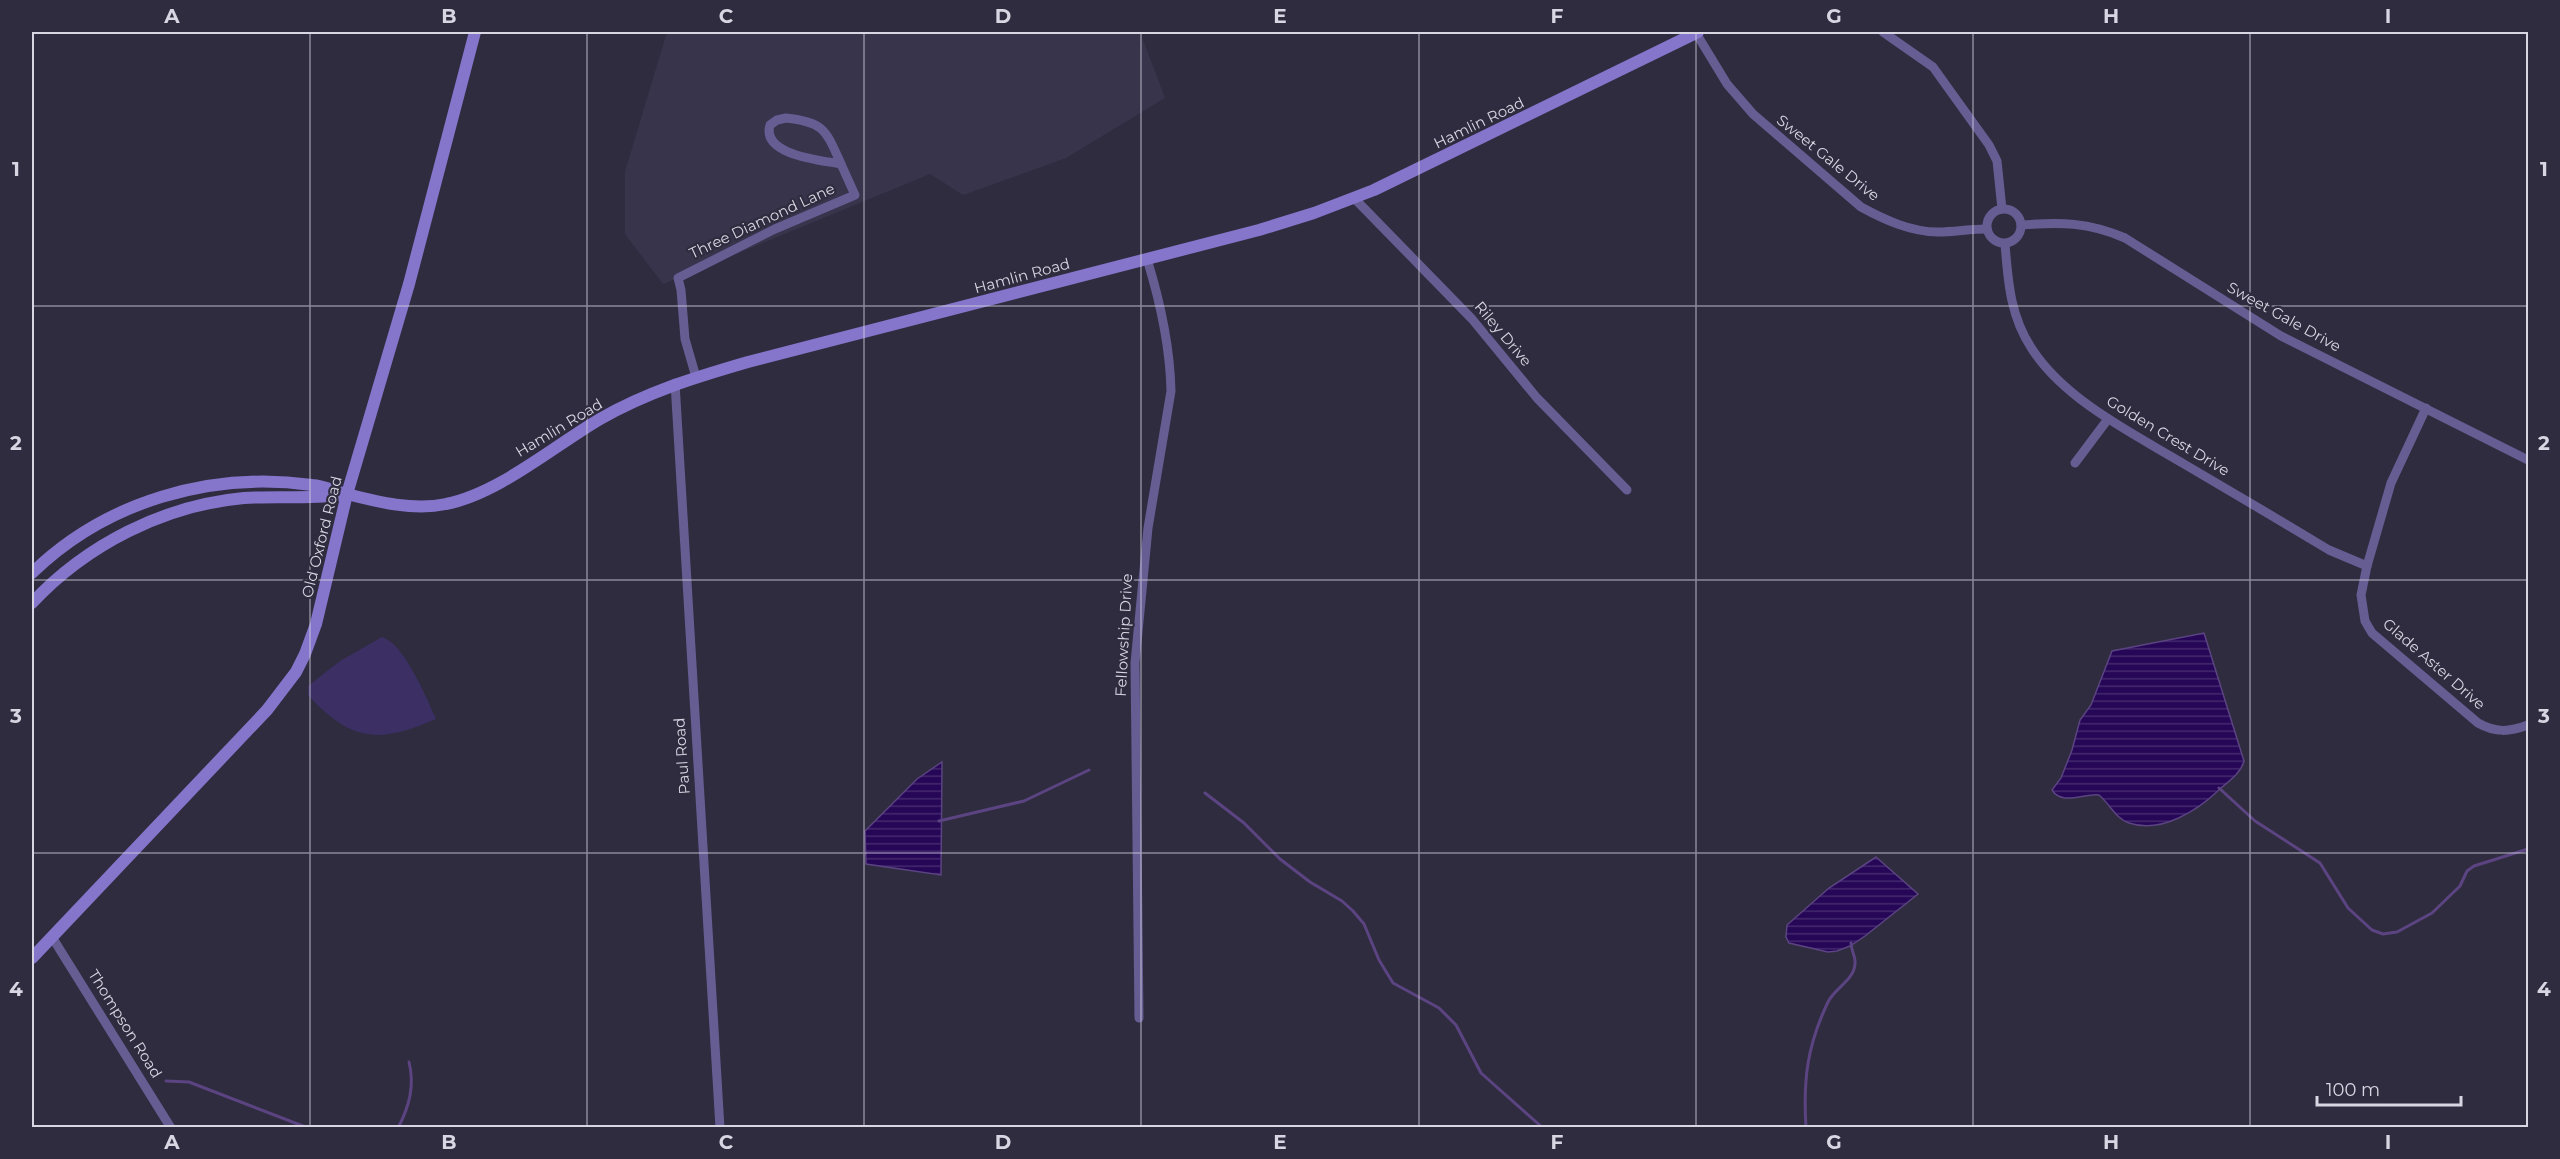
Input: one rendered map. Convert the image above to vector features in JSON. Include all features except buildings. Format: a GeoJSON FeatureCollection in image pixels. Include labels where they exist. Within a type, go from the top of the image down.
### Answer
{"type":"FeatureCollection","features":[{"type":"Feature","properties":{"kind":"street","name":"Old Oxford Road"},"geometry":{"type":"LineString","coordinates":[[32,958],[267,710],[290,681],[305,654],[316,624],[347,494],[409,284],[475,32]]}},
{"type":"Feature","properties":{"kind":"street","name":"Hamlin Road"},"geometry":{"type":"LineString","coordinates":[[32,573],[65,546],[100,523],[140,504],[179,491],[222,483],[271,482],[314,485],[393,504],[420,506],[456,502],[480,493],[603,418],[675,383],[1286,222],[1354,198],[1697,32]]}},
{"type":"Feature","properties":{"kind":"street","name":"Sweet Gale Drive"},"geometry":{"type":"LineString","coordinates":[[1697,32],[1727,84],[1753,114],[1861,207],[1879,217],[1912,229],[1938,232],[1986,229]]}},
{"type":"Feature","properties":{"kind":"street"},"geometry":{"type":"LineString","coordinates":[[1883,32],[1933,67],[1989,145],[1997,160],[2002,209]]}},
{"type":"Feature","properties":{"kind":"street","name":"Three Diamond Lane"},"geometry":{"type":"LineString","coordinates":[[696,377],[684,339],[681,290],[678,278],[775,229],[855,195],[828,134],[823,129],[797,119],[786,118],[770,125],[769,138],[773,145],[794,154],[841,164]]}},
{"type":"Feature","properties":{"kind":"street","name":"Riley Drive"},"geometry":{"type":"LineString","coordinates":[[1354,198],[1472,320],[1538,398],[1627,490]]}},
{"type":"Feature","properties":{"kind":"street"},"geometry":{"type":"LineString","coordinates":[[2002,209],[2015,213],[2021,225],[2017,238],[2005,244],[1993,240],[1986,229],[1990,216],[2002,209]]}},
{"type":"Feature","properties":{"kind":"street","name":"Sweet Gale Drive"},"geometry":{"type":"LineString","coordinates":[[2021,225],[2078,223],[2125,238],[2281,336],[2529,460]]}},
{"type":"Feature","properties":{"kind":"street","name":"Golden Crest Drive"},"geometry":{"type":"LineString","coordinates":[[2005,244],[2011,302],[2017,321],[2032,349],[2062,383],[2108,419],[2330,550],[2367,566]]}},
{"type":"Feature","properties":{"kind":"street","name":"Fellowship Drive"},"geometry":{"type":"LineString","coordinates":[[1139,1018],[1135,663],[1148,528],[1171,391],[1161,310],[1147,259]]}},
{"type":"Feature","properties":{"kind":"street","name":"Paul Road"},"geometry":{"type":"LineString","coordinates":[[675,383],[720,1128]]}},
{"type":"Feature","properties":{"kind":"street","name":"Glade Aster Drive"},"geometry":{"type":"LineString","coordinates":[[2426,408],[2391,483],[2367,566],[2361,595],[2365,621],[2372,633],[2478,723],[2490,730],[2501,732],[2529,725]]}},
{"type":"Feature","properties":{"kind":"street"},"geometry":{"type":"LineString","coordinates":[[2075,463],[2108,419]]}},
{"type":"Feature","properties":{"kind":"street"},"geometry":{"type":"LineString","coordinates":[[32,603],[56,579],[87,555],[120,536],[156,520],[241,498],[316,498],[347,494]]}},
{"type":"Feature","properties":{"kind":"street","name":"Thompson Road"},"geometry":{"type":"LineString","coordinates":[[52,937],[171,1128]]}},
{"type":"Feature","properties":{"kind":"shaded area"},"geometry":{"type":"Polygon","coordinates":[[[667,32],[1140,32],[1165,98],[1066,158],[963,195],[930,174],[663,284],[625,234],[625,172],[667,32]]]}},
{"type":"Feature","properties":{"kind":"shaded area"},"geometry":{"type":"Polygon","coordinates":[[[2204,633],[2244,761],[2231,780],[2190,812],[2166,823],[2154,825],[2141,826],[2124,821],[2099,795],[2067,798],[2056,795],[2052,790],[2061,778],[2080,720],[2091,705],[2112,651],[2204,633]]]}},
{"type":"Feature","properties":{"kind":"shaded area"},"geometry":{"type":"Polygon","coordinates":[[[382,637],[390,641],[406,660],[436,719],[398,732],[382,735],[367,734],[352,730],[338,722],[308,695],[308,686],[340,661],[382,637]]]}},
{"type":"Feature","properties":{"kind":"shaded area"},"geometry":{"type":"Polygon","coordinates":[[[942,762],[941,875],[866,864],[865,831],[917,779],[942,762]]]}},
{"type":"Feature","properties":{"kind":"shaded area"},"geometry":{"type":"Polygon","coordinates":[[[1876,857],[1918,894],[1865,936],[1837,951],[1828,952],[1789,943],[1786,937],[1787,925],[1829,888],[1876,857]]]}},
{"type":"Feature","properties":{"kind":"waterway"},"geometry":{"type":"LineString","coordinates":[[939,821],[1024,801],[1089,770]]}},
{"type":"Feature","properties":{"kind":"waterway"},"geometry":{"type":"LineString","coordinates":[[2219,788],[2255,821],[2320,863],[2348,908],[2372,930],[2383,934],[2397,932],[2432,913],[2460,886],[2467,871],[2474,866],[2528,849]]}},
{"type":"Feature","properties":{"kind":"waterway"},"geometry":{"type":"LineString","coordinates":[[1205,793],[1244,823],[1280,859],[1353,911],[1364,924],[1379,960],[1393,983],[1439,1008],[1456,1025],[1481,1073],[1543,1128]]}},
{"type":"Feature","properties":{"kind":"waterway"},"geometry":{"type":"LineString","coordinates":[[1806,1128],[1805,1094],[1811,1049],[1828,1002],[1849,978],[1854,968],[1855,959],[1851,943]]}},
{"type":"Feature","properties":{"kind":"waterway"},"geometry":{"type":"LineString","coordinates":[[398,1128],[410,1096],[409,1062]]}},
{"type":"Feature","properties":{"kind":"waterway"},"geometry":{"type":"LineString","coordinates":[[166,1081],[189,1082],[308,1128]]}}]}
